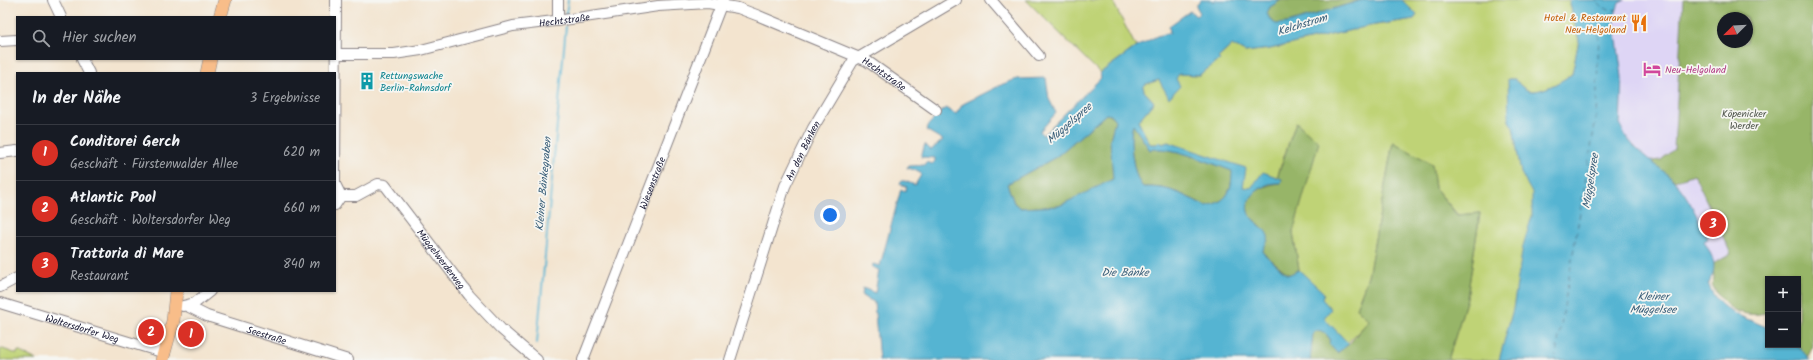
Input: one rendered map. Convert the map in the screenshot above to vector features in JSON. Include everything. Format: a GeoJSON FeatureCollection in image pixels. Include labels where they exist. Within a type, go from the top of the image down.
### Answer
{"type":"FeatureCollection","features":[{"type":"Feature","properties":{"kind":"main road"},"geometry":{"type":"LineString","coordinates":[[220,16],[225,0]]}},
{"type":"Feature","properties":{"kind":"main road"},"geometry":{"type":"LineString","coordinates":[[208,72],[210,60]]}},
{"type":"Feature","properties":{"kind":"main road"},"geometry":{"type":"LineString","coordinates":[[163,356],[181,306],[176,292]]}},
{"type":"Feature","properties":{"kind":"street"},"geometry":{"type":"LineString","coordinates":[[53,0],[61,16]]}},
{"type":"Feature","properties":{"kind":"street"},"geometry":{"type":"LineString","coordinates":[[336,0],[336,54]]}},
{"type":"Feature","properties":{"kind":"street"},"geometry":{"type":"LineString","coordinates":[[558,0],[558,21]]}},
{"type":"Feature","properties":{"kind":"street","name":"An den Bänken"},"geometry":{"type":"LineString","coordinates":[[730,360],[785,186],[813,128],[853,61],[956,0]]}},
{"type":"Feature","properties":{"kind":"street"},"geometry":{"type":"LineString","coordinates":[[991,0],[1038,56]]}},
{"type":"Feature","properties":{"kind":"street","name":"Hechtstraße"},"geometry":{"type":"LineString","coordinates":[[336,54],[394,54],[421,50],[500,28],[658,6],[722,3],[759,16],[859,57],[867,61],[936,110]]}},
{"type":"Feature","properties":{"kind":"street","name":"Wiesenstraße"},"geometry":{"type":"LineString","coordinates":[[583,360],[722,3]]}},
{"type":"Feature","properties":{"kind":"street"},"geometry":{"type":"LineString","coordinates":[[0,41],[16,40]]}},
{"type":"Feature","properties":{"kind":"street"},"geometry":{"type":"LineString","coordinates":[[82,60],[88,72]]}},
{"type":"Feature","properties":{"kind":"street"},"geometry":{"type":"LineString","coordinates":[[336,60],[336,72]]}},
{"type":"Feature","properties":{"kind":"street"},"geometry":{"type":"LineString","coordinates":[[0,153],[16,151]]}},
{"type":"Feature","properties":{"kind":"street","name":"Müggelwerderweg"},"geometry":{"type":"LineString","coordinates":[[342,196],[356,196],[378,184],[385,185],[469,295],[506,334],[537,360]]}},
{"type":"Feature","properties":{"kind":"street"},"geometry":{"type":"LineString","coordinates":[[336,186],[342,196],[336,204]]}},
{"type":"Feature","properties":{"kind":"street"},"geometry":{"type":"LineString","coordinates":[[0,287],[16,279]]}},
{"type":"Feature","properties":{"kind":"street"},"geometry":{"type":"LineString","coordinates":[[181,306],[195,303],[209,292]]}},
{"type":"Feature","properties":{"kind":"street","name":"Woltersdorfer Weg"},"geometry":{"type":"LineString","coordinates":[[0,303],[163,356]]}},
{"type":"Feature","properties":{"kind":"street","name":"Seestraße"},"geometry":{"type":"LineString","coordinates":[[181,306],[207,316],[348,360]]}},
{"type":"Feature","properties":{"kind":"shaded area"},"geometry":{"type":"Polygon","coordinates":[[[1626,0],[1683,0],[1674,149],[1661,160],[1651,161],[1645,157],[1625,136],[1620,124],[1622,77],[1614,18],[1619,3],[1626,0]]]}},
{"type":"Feature","properties":{"kind":"shaded area"},"geometry":{"type":"Polygon","coordinates":[[[1694,173],[1731,254],[1713,264],[1704,241],[1708,239],[1699,220],[1675,181],[1694,173]]]}},
{"type":"Feature","properties":{"kind":"green space"},"geometry":{"type":"Polygon","coordinates":[[[1026,0],[1112,0],[1136,47],[1100,73],[1026,0]]]}},
{"type":"Feature","properties":{"kind":"green space"},"geometry":{"type":"Polygon","coordinates":[[[1281,0],[1362,0],[1288,23],[1276,24],[1270,20],[1267,13],[1270,7],[1281,0]]]}},
{"type":"Feature","properties":{"kind":"green space"},"geometry":{"type":"Polygon","coordinates":[[[1402,0],[1569,0],[1579,40],[1572,74],[1538,91],[1527,90],[1515,79],[1508,79],[1549,170],[1511,360],[1448,360],[1467,298],[1480,213],[1458,215],[1435,188],[1432,164],[1393,142],[1368,277],[1356,308],[1370,320],[1348,342],[1349,344],[1330,339],[1310,360],[1179,147],[1168,142],[1162,144],[1160,141],[1157,144],[1150,144],[1138,121],[1154,102],[1144,91],[1143,87],[1146,84],[1159,80],[1164,88],[1179,74],[1199,75],[1219,60],[1218,58],[1232,45],[1245,52],[1270,49],[1369,26],[1414,19],[1417,15],[1402,0]],[[1296,122],[1277,177],[1299,270],[1293,232],[1318,142],[1296,122]]]}},
{"type":"Feature","properties":{"kind":"green space","name":"Köpenicker Werder"},"geometry":{"type":"Polygon","coordinates":[[[1683,0],[1813,0],[1813,346],[1807,358],[1800,348],[1801,276],[1765,276],[1765,313],[1748,314],[1733,309],[1726,304],[1716,292],[1712,284],[1714,278],[1713,264],[1731,254],[1694,174],[1675,181],[1651,161],[1661,160],[1674,149],[1683,0]]]}},
{"type":"Feature","properties":{"kind":"green space"},"geometry":{"type":"Polygon","coordinates":[[[1106,114],[1111,115],[1115,120],[1110,140],[1114,179],[1059,206],[1020,208],[1014,203],[1007,184],[1056,157],[1106,114]]]}},
{"type":"Feature","properties":{"kind":"green space"},"geometry":{"type":"Polygon","coordinates":[[[1296,122],[1319,142],[1293,232],[1299,270],[1290,275],[1263,253],[1263,248],[1268,240],[1264,229],[1249,214],[1247,205],[1248,200],[1257,191],[1269,185],[1281,183],[1277,178],[1296,122]]]}},
{"type":"Feature","properties":{"kind":"green space"},"geometry":{"type":"Polygon","coordinates":[[[1133,124],[1150,150],[1158,149],[1179,152],[1233,171],[1231,185],[1224,199],[1206,206],[1183,195],[1168,190],[1143,187],[1139,182],[1132,157],[1131,138],[1133,124]]]}},
{"type":"Feature","properties":{"kind":"green space"},"geometry":{"type":"Polygon","coordinates":[[[1393,142],[1432,164],[1435,188],[1457,215],[1480,213],[1467,298],[1448,360],[1310,360],[1313,333],[1317,330],[1321,330],[1328,336],[1337,353],[1349,344],[1369,320],[1356,308],[1368,277],[1393,142]]]}},
{"type":"Feature","properties":{"kind":"green space"},"geometry":{"type":"Polygon","coordinates":[[[0,348],[17,354],[18,351],[37,360],[0,360],[0,348]]]}},
{"type":"Feature","properties":{"kind":"water","name":"Die Bänke"},"geometry":{"type":"Polygon","coordinates":[[[1201,0],[1212,0],[1213,2],[1215,0],[1281,0],[1270,7],[1267,13],[1270,20],[1276,24],[1288,23],[1362,0],[1402,0],[1417,15],[1414,19],[1369,26],[1270,49],[1245,52],[1232,45],[1218,58],[1220,60],[1199,75],[1179,74],[1176,79],[1180,86],[1169,98],[1159,80],[1146,84],[1143,87],[1144,91],[1154,102],[1138,121],[1150,144],[1157,144],[1160,141],[1162,144],[1168,142],[1246,168],[1243,187],[1251,188],[1263,172],[1282,179],[1281,183],[1269,184],[1259,190],[1252,196],[1248,204],[1248,213],[1265,230],[1268,236],[1263,253],[1288,275],[1299,270],[1324,293],[1322,299],[1331,309],[1324,318],[1349,344],[1337,353],[1329,344],[1330,339],[1326,335],[1320,331],[1315,331],[1313,333],[1310,360],[879,360],[874,302],[862,296],[863,288],[875,293],[879,270],[872,267],[873,264],[880,266],[901,189],[905,191],[907,187],[900,184],[901,181],[915,185],[921,175],[919,171],[907,168],[908,166],[924,165],[926,162],[932,164],[935,161],[935,158],[921,157],[925,144],[931,150],[943,140],[926,130],[930,123],[945,108],[956,114],[963,104],[1003,84],[1017,79],[1046,78],[1049,99],[1056,113],[1040,131],[1043,135],[1101,78],[1100,73],[1136,47],[1157,36],[1170,33],[1169,26],[1190,11],[1196,16],[1200,13],[1196,6],[1201,0]],[[1106,114],[1056,157],[1007,184],[1014,203],[1020,208],[1059,206],[1113,179],[1110,140],[1115,120],[1111,115],[1106,114]],[[1133,125],[1131,138],[1132,157],[1139,182],[1143,187],[1169,190],[1206,206],[1219,202],[1227,195],[1231,185],[1232,171],[1179,152],[1158,149],[1150,150],[1133,125]]]}},
{"type":"Feature","properties":{"kind":"water"},"geometry":{"type":"Polygon","coordinates":[[[1569,0],[1625,0],[1619,3],[1614,18],[1622,77],[1620,124],[1624,133],[1636,148],[1680,187],[1689,201],[1708,239],[1704,241],[1714,262],[1714,267],[1708,283],[1718,301],[1732,312],[1765,327],[1765,348],[1800,348],[1810,360],[1499,360],[1513,309],[1523,246],[1532,216],[1532,193],[1521,173],[1513,127],[1509,121],[1508,79],[1515,79],[1522,87],[1532,91],[1544,89],[1562,80],[1572,74],[1579,40],[1569,0]]]}},
{"type":"Feature","properties":{"kind":"waterway","name":"Kleiner Bänkegraben"},"geometry":{"type":"LineString","coordinates":[[566,15],[568,0]]}},
{"type":"Feature","properties":{"kind":"waterway","name":"Kleiner Bänkegraben"},"geometry":{"type":"LineString","coordinates":[[537,343],[566,26]]}},
{"type":"Feature","properties":{"kind":"ferry route"},"geometry":{"type":"LineString","coordinates":[[1555,360],[1596,118],[1599,30],[1604,19],[1617,10],[1603,8],[1595,0]]}},
{"type":"Feature","properties":{"kind":"place","name":"Hotel & Restaurant Neu-Helgoland"},"geometry":{"type":"Point","coordinates":[1639,23]}},
{"type":"Feature","properties":{"kind":"place","name":"Neu-Helgoland"},"geometry":{"type":"Point","coordinates":[1652,69]}},
{"type":"Feature","properties":{"kind":"place","name":"Rettungswache Berlin-Rahnsdorf"},"geometry":{"type":"Point","coordinates":[367,81]}},
{"type":"Feature","properties":{"kind":"place","name":"Trattoria di Mare"},"geometry":{"type":"Point","coordinates":[1713,224]}},
{"type":"Feature","properties":{"kind":"place","name":"Atlantic Pool"},"geometry":{"type":"Point","coordinates":[151,332]}},
{"type":"Feature","properties":{"kind":"place","name":"Conditorei Gerch"},"geometry":{"type":"Point","coordinates":[191,334]}},
{"type":"Feature","properties":{"kind":"water label","name":"Kelchstrom"},"geometry":{"type":"Point","coordinates":[1302,24]}},
{"type":"Feature","properties":{"kind":"water label","name":"Müggelspree"},"geometry":{"type":"Point","coordinates":[1069,123]}},
{"type":"Feature","properties":{"kind":"water label","name":"Müggelspree"},"geometry":{"type":"Point","coordinates":[1590,181]}},
{"type":"Feature","properties":{"kind":"water label","name":"Kleiner Müggelsee"},"geometry":{"type":"Point","coordinates":[1653,302]}}]}
